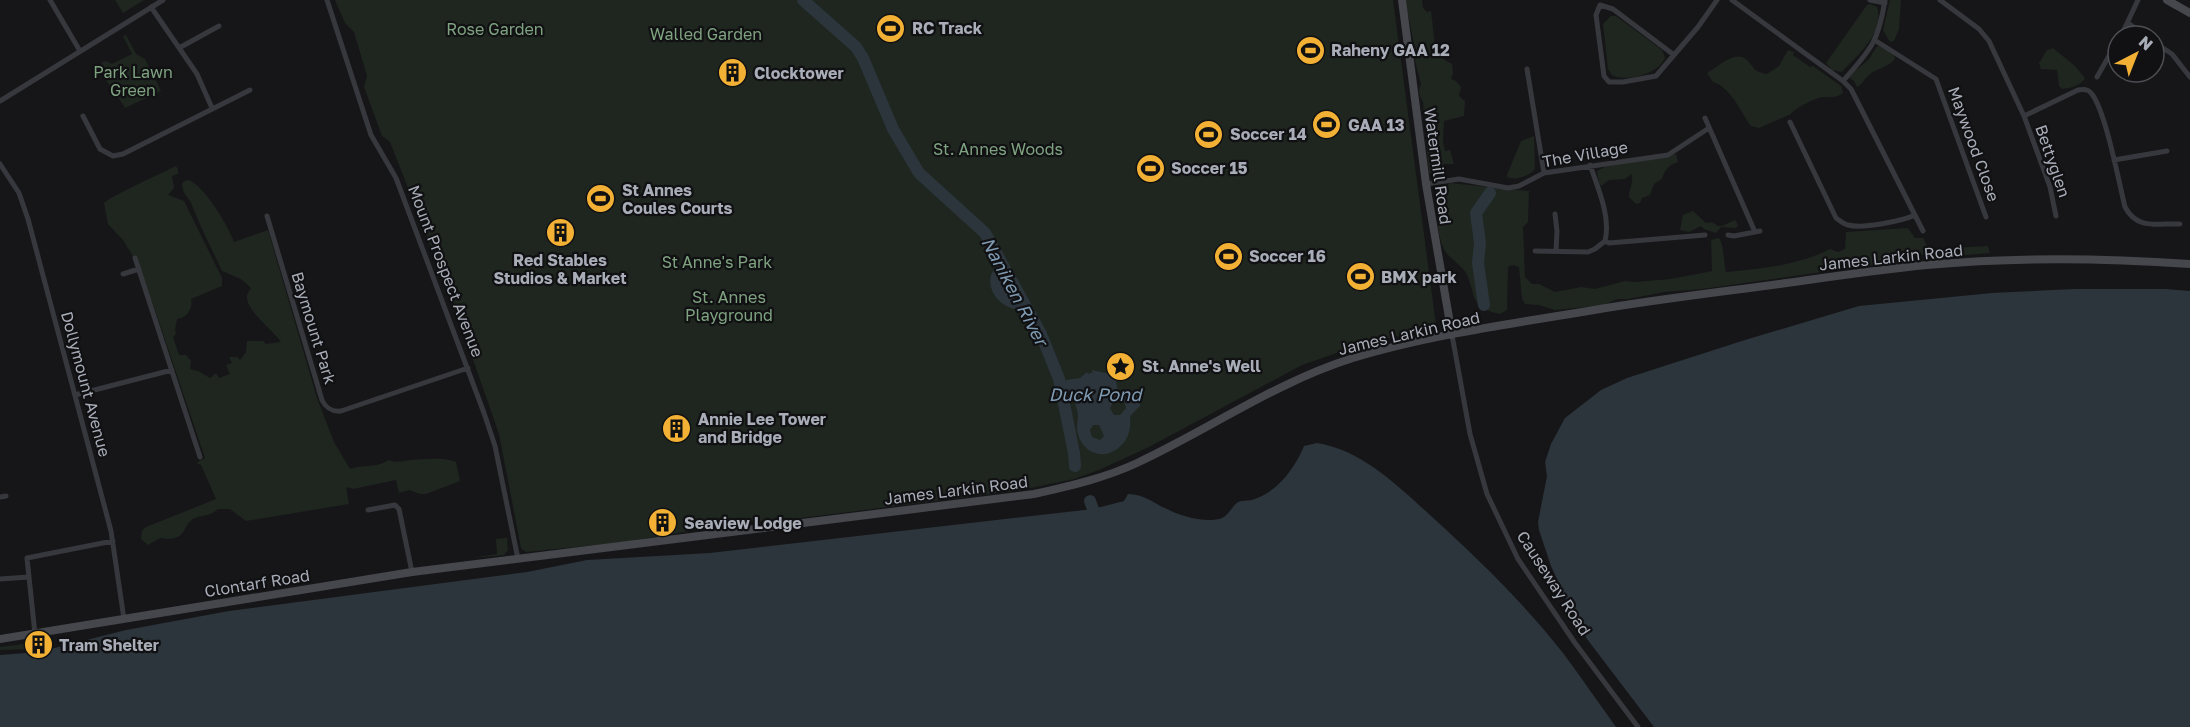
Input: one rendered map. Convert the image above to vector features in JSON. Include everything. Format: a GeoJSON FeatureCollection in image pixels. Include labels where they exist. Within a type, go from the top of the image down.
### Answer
{"type":"FeatureCollection","features":[{"type":"Feature","properties":{"kind":"main road","name":"Watermill Road"},"geometry":{"type":"LineString","coordinates":[[1402,0],[1426,184],[1452,335]]}},
{"type":"Feature","properties":{"kind":"main road"},"geometry":{"type":"LineString","coordinates":[[2167,0],[2190,13]]}},
{"type":"Feature","properties":{"kind":"main road","name":"James Larkin Road"},"geometry":{"type":"LineString","coordinates":[[518,559],[1005,499],[1067,487],[1134,464],[1236,410],[1318,371],[1370,353],[1452,335],[1647,301],[1926,265],[2050,259],[2190,264]]}},
{"type":"Feature","properties":{"kind":"main road","name":"Clontarf Road"},"geometry":{"type":"LineString","coordinates":[[0,639],[412,572],[518,559]]}},
{"type":"Feature","properties":{"kind":"street"},"geometry":{"type":"LineString","coordinates":[[50,0],[80,51]]}},
{"type":"Feature","properties":{"kind":"street"},"geometry":{"type":"LineString","coordinates":[[0,101],[163,0]]}},
{"type":"Feature","properties":{"kind":"street","name":"Mount Prospect Avenue"},"geometry":{"type":"LineString","coordinates":[[327,0],[371,135],[396,178],[495,446],[518,559]]}},
{"type":"Feature","properties":{"kind":"street"},"geometry":{"type":"LineString","coordinates":[[1674,55],[1613,9],[1605,5],[1600,5],[1598,8],[1596,15],[1604,76],[1609,82],[1623,82],[1656,76],[1674,55],[1717,0]]}},
{"type":"Feature","properties":{"kind":"street"},"geometry":{"type":"LineString","coordinates":[[1732,0],[1851,89],[1923,231]]}},
{"type":"Feature","properties":{"kind":"street"},"geometry":{"type":"LineString","coordinates":[[1843,81],[1876,41],[1885,2],[1870,0]]}},
{"type":"Feature","properties":{"kind":"street"},"geometry":{"type":"LineString","coordinates":[[1940,0],[1979,28],[1989,41],[2024,116]]}},
{"type":"Feature","properties":{"kind":"street"},"geometry":{"type":"LineString","coordinates":[[2128,23],[2138,0]]}},
{"type":"Feature","properties":{"kind":"street"},"geometry":{"type":"LineString","coordinates":[[151,7],[196,74],[212,108]]}},
{"type":"Feature","properties":{"kind":"street"},"geometry":{"type":"LineString","coordinates":[[178,48],[219,26]]}},
{"type":"Feature","properties":{"kind":"street","name":"Maywood Close"},"geometry":{"type":"LineString","coordinates":[[1876,41],[1936,79],[1986,217]]}},
{"type":"Feature","properties":{"kind":"street"},"geometry":{"type":"LineString","coordinates":[[2166,50],[2172,54],[2190,77]]}},
{"type":"Feature","properties":{"kind":"street"},"geometry":{"type":"LineString","coordinates":[[2097,77],[2106,61]]}},
{"type":"Feature","properties":{"kind":"street"},"geometry":{"type":"LineString","coordinates":[[1527,69],[1544,173]]}},
{"type":"Feature","properties":{"kind":"street"},"geometry":{"type":"LineString","coordinates":[[83,116],[100,149],[105,154],[113,156],[123,154],[250,90]]}},
{"type":"Feature","properties":{"kind":"street","name":"Bettyglen"},"geometry":{"type":"LineString","coordinates":[[2056,216],[2050,187],[2024,116],[2078,90],[2088,90],[2093,94],[2100,112],[2125,207],[2130,216],[2143,224],[2180,224]]}},
{"type":"Feature","properties":{"kind":"street"},"geometry":{"type":"LineString","coordinates":[[1705,118],[1758,231],[1728,235]]}},
{"type":"Feature","properties":{"kind":"street"},"geometry":{"type":"LineString","coordinates":[[1790,122],[1836,218],[1850,226],[1904,220],[1915,215]]}},
{"type":"Feature","properties":{"kind":"street","name":"The Village"},"geometry":{"type":"LineString","coordinates":[[1426,184],[1459,179],[1508,188],[1519,186],[1544,173],[1668,155],[1709,128]]}},
{"type":"Feature","properties":{"kind":"street"},"geometry":{"type":"LineString","coordinates":[[2114,160],[2167,150]]}},
{"type":"Feature","properties":{"kind":"street","name":"Dollymount Avenue"},"geometry":{"type":"LineString","coordinates":[[0,164],[23,202],[113,541],[124,619]]}},
{"type":"Feature","properties":{"kind":"street"},"geometry":{"type":"LineString","coordinates":[[1535,251],[1588,252],[1605,241],[1607,234],[1601,198],[1590,165]]}},
{"type":"Feature","properties":{"kind":"street"},"geometry":{"type":"LineString","coordinates":[[1556,214],[1556,250]]}},
{"type":"Feature","properties":{"kind":"street","name":"Baymount Park"},"geometry":{"type":"LineString","coordinates":[[267,216],[322,400],[331,411],[341,411],[468,368]]}},
{"type":"Feature","properties":{"kind":"street"},"geometry":{"type":"LineString","coordinates":[[1605,241],[1609,243],[1705,235]]}},
{"type":"Feature","properties":{"kind":"street"},"geometry":{"type":"LineString","coordinates":[[135,258],[200,457]]}},
{"type":"Feature","properties":{"kind":"street"},"geometry":{"type":"LineString","coordinates":[[123,274],[139,269]]}},
{"type":"Feature","properties":{"kind":"street","name":"Causeway Road"},"geometry":{"type":"LineString","coordinates":[[1452,335],[1470,434],[1487,494],[1518,559],[1575,643],[1638,727]]}},
{"type":"Feature","properties":{"kind":"street"},"geometry":{"type":"LineString","coordinates":[[75,395],[172,370]]}},
{"type":"Feature","properties":{"kind":"street"},"geometry":{"type":"LineString","coordinates":[[187,441],[195,439]]}},
{"type":"Feature","properties":{"kind":"street"},"geometry":{"type":"LineString","coordinates":[[368,510],[395,505],[399,509],[412,572]]}},
{"type":"Feature","properties":{"kind":"street"},"geometry":{"type":"LineString","coordinates":[[35,634],[27,558],[113,541]]}},
{"type":"Feature","properties":{"kind":"street"},"geometry":{"type":"LineString","coordinates":[[0,579],[29,577]]}},
{"type":"Feature","properties":{"kind":"green space"},"geometry":{"type":"Polygon","coordinates":[[[115,0],[144,0],[123,13],[115,0]]]}},
{"type":"Feature","properties":{"kind":"green space","name":"St Anne's Park"},"geometry":{"type":"Polygon","coordinates":[[[335,0],[1393,0],[1436,325],[1435,328],[1363,344],[1302,365],[1149,447],[1074,479],[1021,490],[794,519],[736,523],[625,542],[526,552],[521,548],[499,434],[455,308],[390,142],[382,136],[364,87],[367,76],[354,32],[345,23],[335,0]]]}},
{"type":"Feature","properties":{"kind":"green space"},"geometry":{"type":"Polygon","coordinates":[[[1405,0],[1422,0],[1423,8],[1427,12],[1431,11],[1436,55],[1452,64],[1451,79],[1461,87],[1459,96],[1465,101],[1464,116],[1444,121],[1445,151],[1450,150],[1454,164],[1444,164],[1440,176],[1429,173],[1423,102],[1419,93],[1421,84],[1413,53],[1414,44],[1405,0]]]}},
{"type":"Feature","properties":{"kind":"green space"},"geometry":{"type":"Polygon","coordinates":[[[1890,0],[1901,0],[1899,29],[1894,41],[1890,42],[1883,30],[1890,0]]]}},
{"type":"Feature","properties":{"kind":"green space"},"geometry":{"type":"Polygon","coordinates":[[[1867,5],[1877,7],[1877,26],[1874,34],[1842,72],[1832,70],[1826,63],[1867,5]]]}},
{"type":"Feature","properties":{"kind":"green space"},"geometry":{"type":"Polygon","coordinates":[[[1611,16],[1616,16],[1662,50],[1665,58],[1656,69],[1641,76],[1625,78],[1612,75],[1608,69],[1603,24],[1611,16]]]}},
{"type":"Feature","properties":{"kind":"green space","name":"Park Lawn Green"},"geometry":{"type":"Polygon","coordinates":[[[126,35],[136,54],[145,59],[161,91],[125,108],[99,69],[102,62],[112,64],[132,54],[123,36],[126,35]]]}},
{"type":"Feature","properties":{"kind":"green space"},"geometry":{"type":"Polygon","coordinates":[[[1879,45],[1894,54],[1895,59],[1871,73],[1857,87],[1848,77],[1869,59],[1879,45]]]}},
{"type":"Feature","properties":{"kind":"green space"},"geometry":{"type":"Polygon","coordinates":[[[2053,48],[2075,66],[2085,78],[2081,83],[2062,89],[2059,86],[2057,70],[2041,69],[2039,63],[2047,50],[2053,48]]]}},
{"type":"Feature","properties":{"kind":"green space"},"geometry":{"type":"Polygon","coordinates":[[[1788,50],[1841,86],[1843,93],[1815,99],[1791,114],[1759,128],[1751,126],[1730,95],[1713,82],[1707,73],[1727,60],[1742,57],[1756,71],[1767,74],[1779,66],[1788,50]]]}},
{"type":"Feature","properties":{"kind":"green space"},"geometry":{"type":"Polygon","coordinates":[[[1534,136],[1535,169],[1522,177],[1507,177],[1521,141],[1534,136]]]}},
{"type":"Feature","properties":{"kind":"green space"},"geometry":{"type":"Polygon","coordinates":[[[1676,154],[1678,162],[1668,168],[1662,179],[1654,184],[1650,195],[1642,198],[1640,203],[1636,204],[1629,197],[1632,174],[1625,179],[1609,180],[1601,186],[1599,183],[1597,171],[1605,167],[1676,154]]]}},
{"type":"Feature","properties":{"kind":"green space"},"geometry":{"type":"Polygon","coordinates":[[[176,166],[178,174],[172,176],[174,188],[168,195],[184,201],[222,278],[222,286],[191,299],[188,312],[184,317],[177,319],[176,334],[173,337],[179,355],[186,355],[191,361],[190,369],[210,378],[216,373],[219,378],[230,374],[226,365],[232,363],[229,357],[237,357],[240,360],[246,352],[247,341],[263,341],[266,344],[281,342],[251,308],[247,294],[251,288],[241,279],[222,271],[184,191],[182,184],[189,180],[202,190],[215,207],[234,242],[268,230],[317,398],[334,442],[350,469],[389,460],[398,462],[446,459],[456,462],[460,481],[426,494],[409,490],[399,493],[396,480],[353,489],[346,487],[349,504],[246,521],[230,509],[218,509],[213,513],[195,518],[176,538],[160,538],[148,545],[141,539],[142,531],[146,527],[216,499],[201,465],[196,463],[205,458],[155,310],[137,263],[123,240],[108,224],[104,203],[176,166]]]}},
{"type":"Feature","properties":{"kind":"green space"},"geometry":{"type":"Polygon","coordinates":[[[1450,183],[1529,191],[1528,222],[1523,227],[1525,277],[1532,284],[1539,284],[1555,292],[1581,287],[1595,289],[1625,281],[1671,279],[1712,271],[1711,240],[1719,238],[1726,272],[1793,263],[1830,249],[1838,252],[1845,249],[1846,232],[1908,228],[1915,238],[1923,238],[1927,246],[1933,249],[1988,246],[1990,253],[1930,258],[1921,254],[1920,258],[1702,289],[1664,292],[1617,299],[1604,305],[1555,310],[1525,304],[1522,299],[1519,267],[1513,265],[1508,267],[1507,310],[1500,314],[1490,312],[1479,305],[1467,275],[1447,254],[1442,244],[1437,213],[1438,198],[1439,191],[1450,183]]]}},
{"type":"Feature","properties":{"kind":"green space"},"geometry":{"type":"Polygon","coordinates":[[[1693,211],[1706,223],[1712,222],[1722,226],[1735,220],[1738,225],[1736,228],[1721,227],[1716,233],[1701,226],[1689,232],[1680,230],[1683,215],[1693,211]]]}},
{"type":"Feature","properties":{"kind":"green space"},"geometry":{"type":"Polygon","coordinates":[[[507,538],[508,550],[504,555],[472,558],[497,554],[496,539],[507,538]]]}},
{"type":"Feature","properties":{"kind":"green space"},"geometry":{"type":"Polygon","coordinates":[[[32,643],[33,649],[0,650],[0,647],[32,643]]]}},
{"type":"Feature","properties":{"kind":"water"},"geometry":{"type":"Polygon","coordinates":[[[997,266],[1009,271],[1022,287],[1025,306],[1022,309],[1006,306],[995,295],[990,280],[997,266]]]}},
{"type":"Feature","properties":{"kind":"water"},"geometry":{"type":"Polygon","coordinates":[[[2074,289],[2190,291],[2190,727],[1654,727],[1587,639],[1551,566],[1539,530],[1538,522],[1547,476],[1545,462],[1551,444],[1565,418],[1601,390],[1627,378],[1859,306],[1992,293],[2074,289]]]}},
{"type":"Feature","properties":{"kind":"water","name":"Duck Pond"},"geometry":{"type":"Polygon","coordinates":[[[1092,370],[1115,376],[1118,391],[1122,396],[1128,398],[1135,393],[1140,401],[1140,406],[1130,416],[1127,438],[1110,453],[1097,454],[1081,442],[1077,428],[1076,406],[1065,385],[1066,380],[1080,378],[1087,372],[1088,374],[1093,372],[1092,370]],[[1120,399],[1114,401],[1110,408],[1114,415],[1120,415],[1126,408],[1124,401],[1120,399]],[[1093,425],[1090,430],[1092,437],[1100,440],[1104,436],[1099,425],[1093,425]]]}},
{"type":"Feature","properties":{"kind":"water"},"geometry":{"type":"Polygon","coordinates":[[[1317,443],[1349,453],[1378,471],[1500,581],[1548,634],[1616,727],[0,727],[0,655],[39,652],[126,630],[229,611],[527,572],[587,560],[710,553],[1093,509],[1124,501],[1128,494],[1144,497],[1186,517],[1216,520],[1224,517],[1238,502],[1261,497],[1277,486],[1296,463],[1304,446],[1317,443]]]}},
{"type":"Feature","properties":{"kind":"waterway","name":"Naniken River"},"geometry":{"type":"LineString","coordinates":[[803,0],[856,47],[863,58],[893,129],[919,173],[985,233],[1041,334],[1059,379],[1075,466]]}},
{"type":"Feature","properties":{"kind":"waterway"},"geometry":{"type":"LineString","coordinates":[[1484,305],[1478,263],[1480,243],[1476,213],[1490,193]]}},
{"type":"Feature","properties":{"kind":"waterway","name":"Naniken River"},"geometry":{"type":"LineString","coordinates":[[1090,501],[1093,509]]}},
{"type":"Feature","properties":{"kind":"place","name":"RC Track"},"geometry":{"type":"Point","coordinates":[891,28]}},
{"type":"Feature","properties":{"kind":"place","name":"Raheny GAA 12"},"geometry":{"type":"Point","coordinates":[1310,50]}},
{"type":"Feature","properties":{"kind":"place","name":"Clocktower"},"geometry":{"type":"Point","coordinates":[733,73]}},
{"type":"Feature","properties":{"kind":"place","name":"GAA 13"},"geometry":{"type":"Point","coordinates":[1327,125]}},
{"type":"Feature","properties":{"kind":"place","name":"Soccer 14"},"geometry":{"type":"Point","coordinates":[1209,134]}},
{"type":"Feature","properties":{"kind":"place","name":"Soccer 15"},"geometry":{"type":"Point","coordinates":[1150,168]}},
{"type":"Feature","properties":{"kind":"place","name":"St Annes Coules Courts"},"geometry":{"type":"Point","coordinates":[601,199]}},
{"type":"Feature","properties":{"kind":"place","name":"Red Stables Studios & Market"},"geometry":{"type":"Point","coordinates":[560,232]}},
{"type":"Feature","properties":{"kind":"place","name":"Soccer 16"},"geometry":{"type":"Point","coordinates":[1228,256]}},
{"type":"Feature","properties":{"kind":"place","name":"BMX park"},"geometry":{"type":"Point","coordinates":[1360,277]}},
{"type":"Feature","properties":{"kind":"place","name":"St. Anne's Well"},"geometry":{"type":"Point","coordinates":[1121,366]}},
{"type":"Feature","properties":{"kind":"place","name":"Annie Lee Tower and Bridge"},"geometry":{"type":"Point","coordinates":[677,428]}},
{"type":"Feature","properties":{"kind":"place","name":"Seaview Lodge"},"geometry":{"type":"Point","coordinates":[663,523]}},
{"type":"Feature","properties":{"kind":"place","name":"Tram Shelter"},"geometry":{"type":"Point","coordinates":[38,645]}},
{"type":"Feature","properties":{"kind":"park label","name":"Rose Garden"},"geometry":{"type":"Point","coordinates":[495,29]}},
{"type":"Feature","properties":{"kind":"park label","name":"Walled Garden"},"geometry":{"type":"Point","coordinates":[706,34]}},
{"type":"Feature","properties":{"kind":"park label","name":"St. Annes Woods"},"geometry":{"type":"Point","coordinates":[998,149]}},
{"type":"Feature","properties":{"kind":"park label","name":"St. Annes Playground"},"geometry":{"type":"Point","coordinates":[729,306]}}]}
